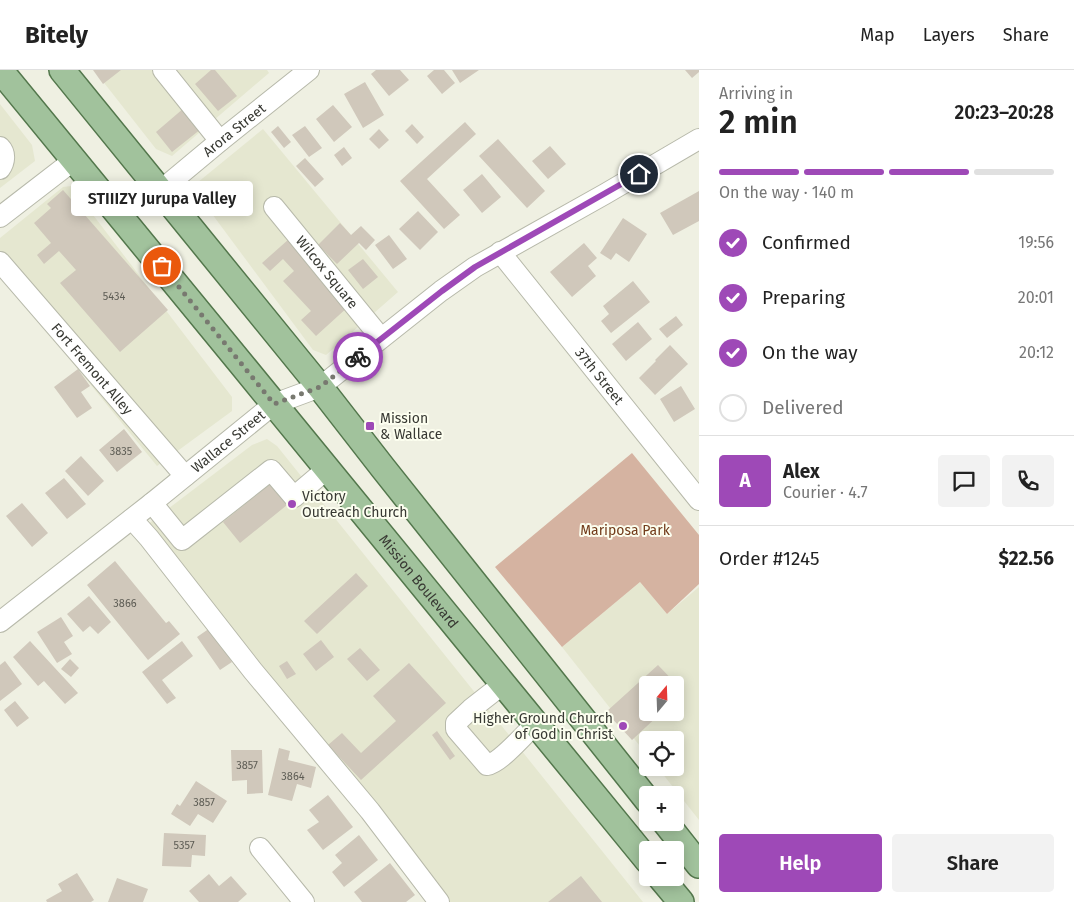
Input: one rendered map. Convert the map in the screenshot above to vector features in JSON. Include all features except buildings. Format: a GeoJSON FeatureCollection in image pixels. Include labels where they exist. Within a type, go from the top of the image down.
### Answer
{"type":"FeatureCollection","features":[{"type":"Feature","properties":{"kind":"main road","name":"Mission Boulevard"},"geometry":{"type":"LineString","coordinates":[[0,70],[639,850]]}},
{"type":"Feature","properties":{"kind":"main road"},"geometry":{"type":"LineString","coordinates":[[62,70],[320,387],[639,789]]}},
{"type":"Feature","properties":{"kind":"main road"},"geometry":{"type":"LineString","coordinates":[[672,831],[699,865]]}},
{"type":"Feature","properties":{"kind":"main road"},"geometry":{"type":"LineString","coordinates":[[668,886],[681,902]]}},
{"type":"Feature","properties":{"kind":"street"},"geometry":{"type":"LineString","coordinates":[[163,70],[220,141]]}},
{"type":"Feature","properties":{"kind":"street","name":"Arora Street"},"geometry":{"type":"LineString","coordinates":[[160,191],[309,70]]}},
{"type":"Feature","properties":{"kind":"street","name":"Wallace Street"},"geometry":{"type":"LineString","coordinates":[[0,622],[152,503],[274,404],[320,387],[475,267],[699,139]]}},
{"type":"Feature","properties":{"kind":"street"},"geometry":{"type":"LineString","coordinates":[[0,147],[4,151],[4,159],[0,168]]}},
{"type":"Feature","properties":{"kind":"street"},"geometry":{"type":"LineString","coordinates":[[1,213],[74,160]]}},
{"type":"Feature","properties":{"kind":"street","name":"Wilcox Square"},"geometry":{"type":"LineString","coordinates":[[274,207],[381,338]]}},
{"type":"Feature","properties":{"kind":"street","name":"37th Street"},"geometry":{"type":"LineString","coordinates":[[500,252],[699,500]]}},
{"type":"Feature","properties":{"kind":"street","name":"Fort Fremont Alley"},"geometry":{"type":"LineString","coordinates":[[0,262],[185,476]]}},
{"type":"Feature","properties":{"kind":"street"},"geometry":{"type":"LineString","coordinates":[[152,503],[182,540],[271,470],[294,497],[327,470]]}},
{"type":"Feature","properties":{"kind":"street"},"geometry":{"type":"LineString","coordinates":[[132,518],[253,671],[370,811],[440,902]]}},
{"type":"Feature","properties":{"kind":"street"},"geometry":{"type":"LineString","coordinates":[[503,684],[471,709],[456,724],[456,729],[487,765],[492,764],[512,747],[535,724]]}},
{"type":"Feature","properties":{"kind":"street"},"geometry":{"type":"LineString","coordinates":[[260,848],[304,902]]}},
{"type":"Feature","properties":{"kind":"shaded area"},"geometry":{"type":"Polygon","coordinates":[[[94,70],[267,70],[269,73],[172,156],[156,149],[94,70]]]}},
{"type":"Feature","properties":{"kind":"shaded area"},"geometry":{"type":"Polygon","coordinates":[[[0,104],[32,145],[35,161],[0,188],[0,104]]]}},
{"type":"Feature","properties":{"kind":"shaded area"},"geometry":{"type":"Polygon","coordinates":[[[263,129],[398,292],[326,355],[313,350],[192,187],[263,129]]]}},
{"type":"Feature","properties":{"kind":"shaded area"},"geometry":{"type":"Polygon","coordinates":[[[71,186],[232,397],[232,411],[157,466],[0,274],[0,238],[63,187],[71,186]]]}},
{"type":"Feature","properties":{"kind":"shaded area"},"geometry":{"type":"Polygon","coordinates":[[[267,439],[277,446],[643,902],[432,902],[135,534],[252,445],[267,439]]]}},
{"type":"Feature","properties":{"kind":"shaded area"},"geometry":{"type":"Polygon","coordinates":[[[640,582],[667,614],[699,587],[699,820],[684,801],[684,786],[672,786],[664,776],[684,776],[684,731],[639,731],[639,745],[562,647],[640,582]]]}},
{"type":"Feature","properties":{"kind":"green space","name":"Mariposa Park"},"geometry":{"type":"Polygon","coordinates":[[[632,453],[699,535],[699,584],[667,614],[640,582],[562,647],[495,567],[632,453]]]}},
{"type":"Feature","properties":{"kind":"way so far"},"geometry":{"type":"LineString","coordinates":[[162,266],[274,404],[320,387],[358,357]]}},
{"type":"Feature","properties":{"kind":"place","name":"STIIIZY Jurupa Valley"},"geometry":{"type":"Point","coordinates":[162,266]}},
{"type":"Feature","properties":{"kind":"place","name":"Mission & Wallace"},"geometry":{"type":"Point","coordinates":[370,426]}},
{"type":"Feature","properties":{"kind":"place","name":"Victory Outreach Church"},"geometry":{"type":"Point","coordinates":[292,504]}},
{"type":"Feature","properties":{"kind":"place","name":"Higher Ground Church of God in Christ"},"geometry":{"type":"Point","coordinates":[623,726]}},
{"type":"Feature","properties":{"kind":"route"},"geometry":{"type":"LineString","coordinates":[[358,357],[475,267],[639,174]]}}]}
